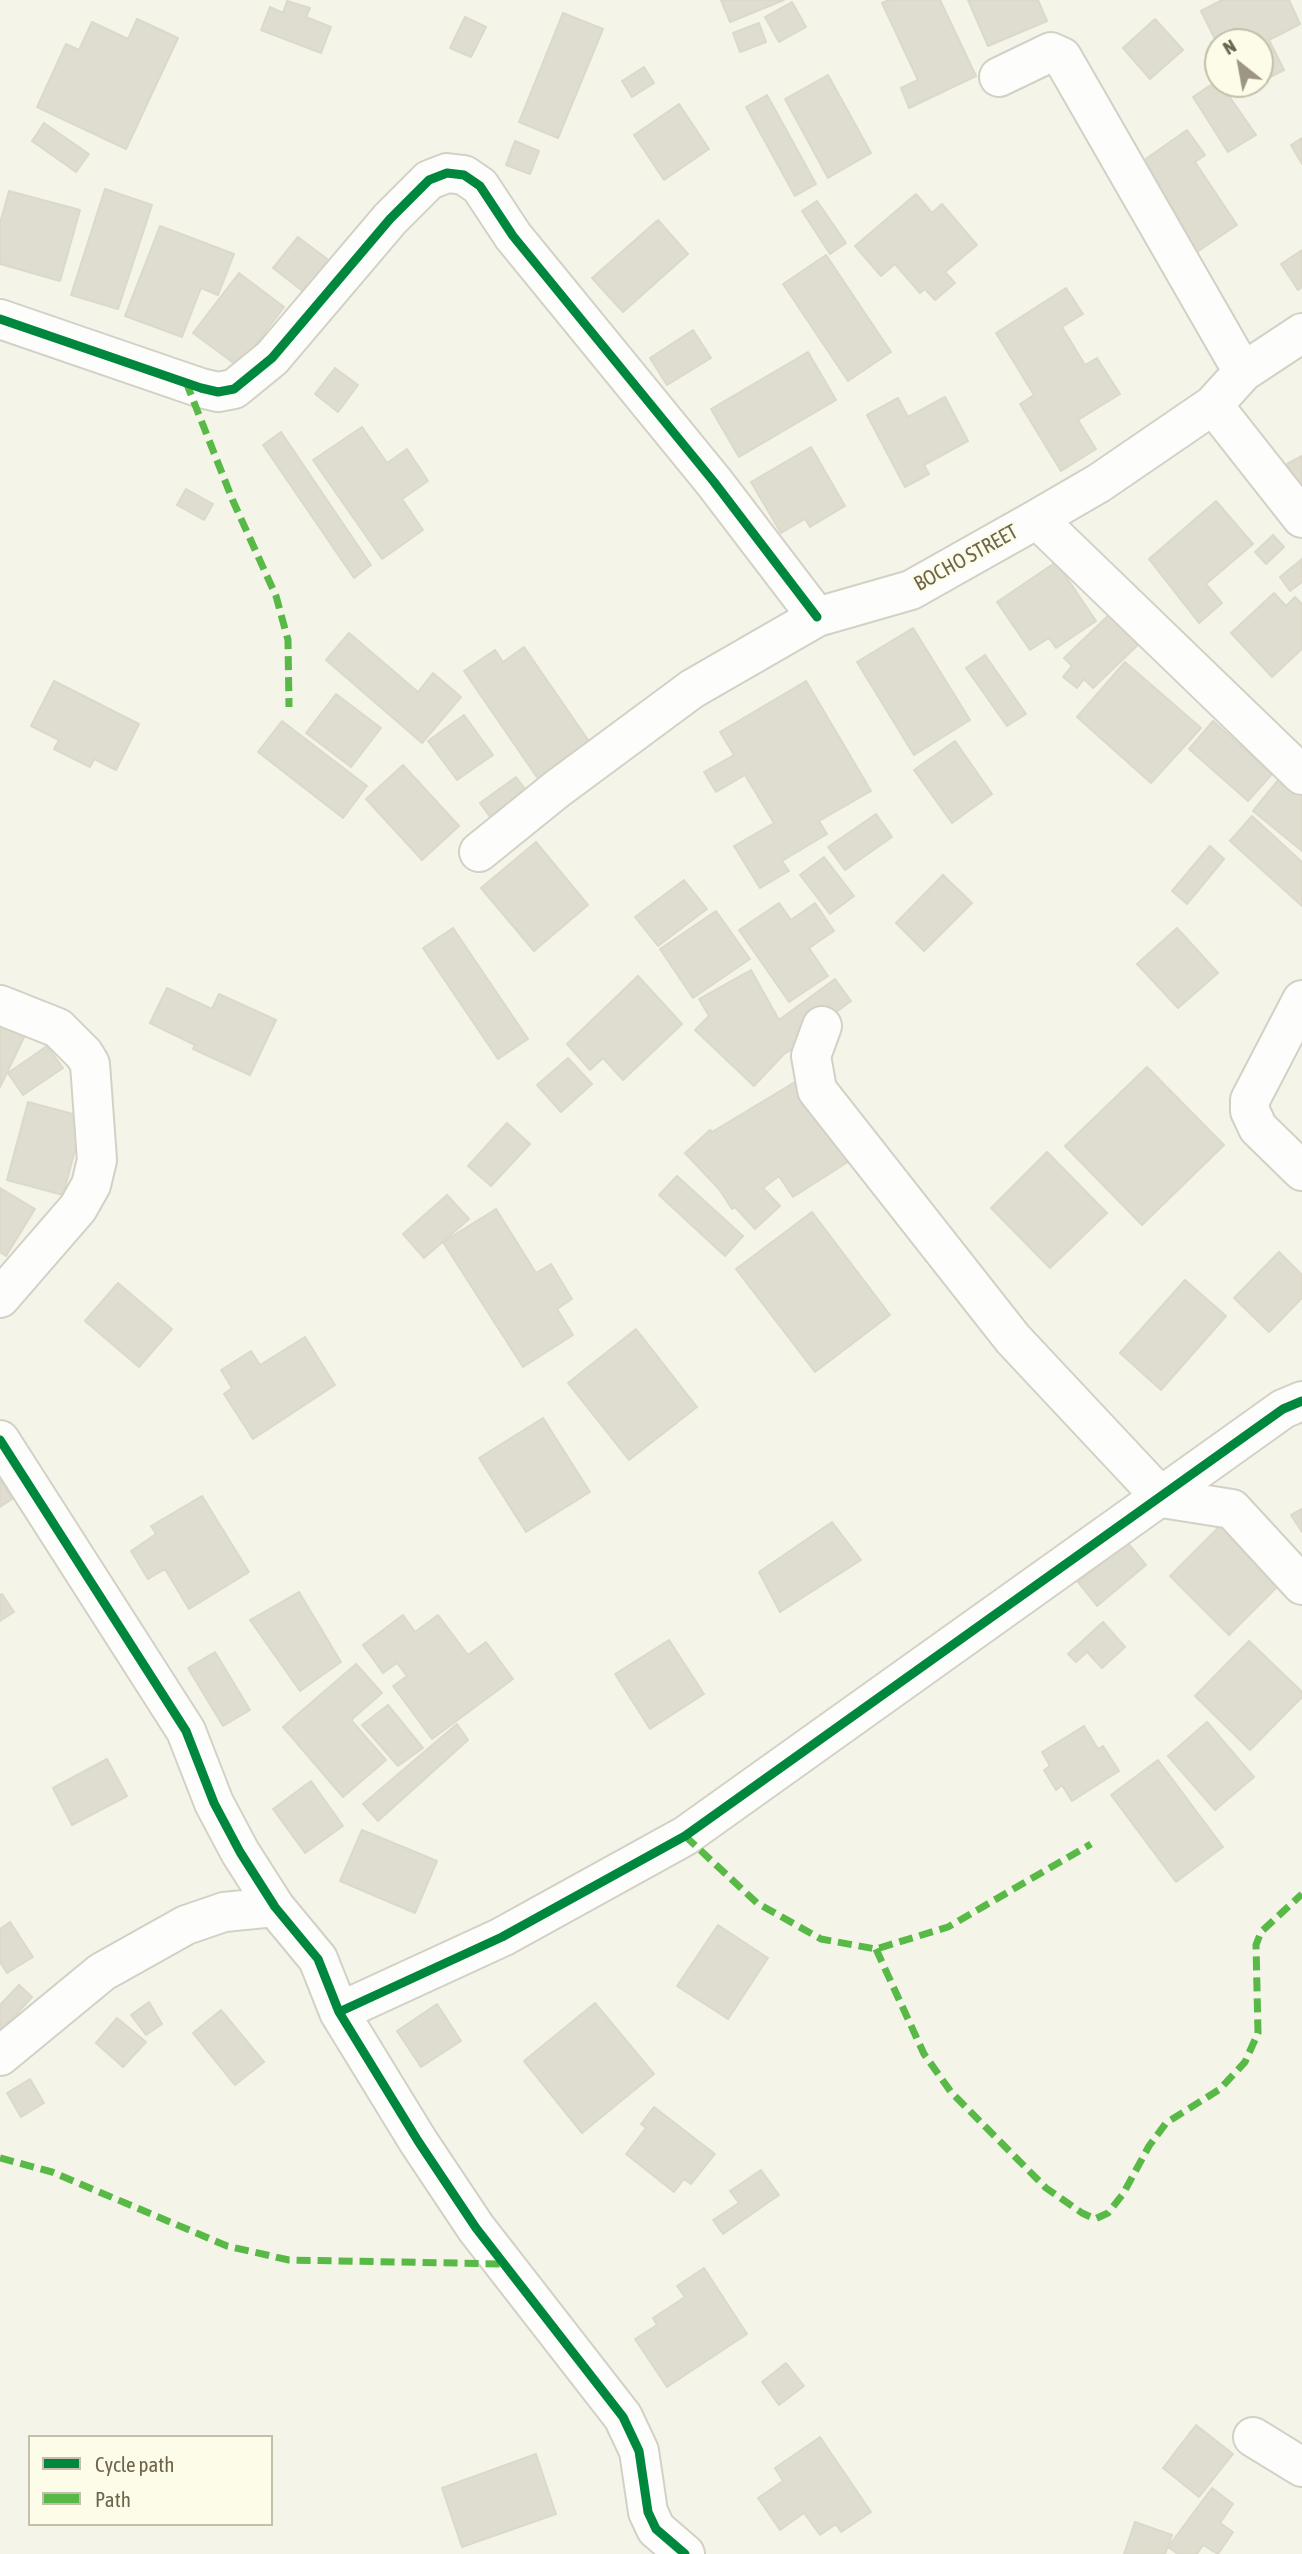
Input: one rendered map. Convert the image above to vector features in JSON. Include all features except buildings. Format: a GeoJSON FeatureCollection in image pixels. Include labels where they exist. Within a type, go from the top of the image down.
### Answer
{"type":"FeatureCollection","features":[{"type":"Feature","properties":{"kind":"street"},"geometry":{"type":"LineString","coordinates":[[999,78],[1051,52],[1062,57],[1243,372]]}},
{"type":"Feature","properties":{"kind":"street"},"geometry":{"type":"LineString","coordinates":[[0,319],[201,388],[218,392],[234,389],[272,358],[390,219],[429,180],[447,173],[464,175],[480,187],[513,236],[714,482],[817,617]]}},
{"type":"Feature","properties":{"kind":"street","name":"BOCHO STREET"},"geometry":{"type":"LineString","coordinates":[[479,852],[692,689],[817,617],[911,590],[1099,483],[1213,405],[1243,372],[1302,333]]}},
{"type":"Feature","properties":{"kind":"street"},"geometry":{"type":"LineString","coordinates":[[1213,405],[1302,518]]}},
{"type":"Feature","properties":{"kind":"street"},"geometry":{"type":"LineString","coordinates":[[1037,519],[1302,775]]}},
{"type":"Feature","properties":{"kind":"street"},"geometry":{"type":"LineString","coordinates":[[1302,1000],[1250,1100],[1250,1111],[1258,1128],[1302,1171]]}},
{"type":"Feature","properties":{"kind":"street"},"geometry":{"type":"LineString","coordinates":[[0,1004],[58,1028],[85,1054],[90,1064],[97,1160],[91,1185],[78,1208],[0,1298]]}},
{"type":"Feature","properties":{"kind":"street"},"geometry":{"type":"LineString","coordinates":[[822,1026],[811,1056],[817,1090],[1013,1339],[1162,1498],[1232,1509],[1302,1585]]}},
{"type":"Feature","properties":{"kind":"street"},"geometry":{"type":"LineString","coordinates":[[339,2012],[502,1937],[685,1836],[1162,1498],[1283,1409],[1302,1401]]}},
{"type":"Feature","properties":{"kind":"street"},"geometry":{"type":"LineString","coordinates":[[0,1440],[186,1731],[214,1803],[275,1907],[318,1959],[339,2012],[418,2141],[476,2228],[623,2417],[639,2451],[648,2512],[656,2529],[685,2554]]}},
{"type":"Feature","properties":{"kind":"street"},"geometry":{"type":"LineString","coordinates":[[0,2056],[102,1972],[186,1925],[224,1912],[275,1907]]}},
{"type":"Feature","properties":{"kind":"street"},"geometry":{"type":"LineString","coordinates":[[1253,2437],[1302,2467]]}},
{"type":"Feature","properties":{"kind":"marked path"},"geometry":{"type":"LineString","coordinates":[[186,382],[233,501],[276,596],[288,640],[289,707]]}},
{"type":"Feature","properties":{"kind":"marked path"},"geometry":{"type":"LineString","coordinates":[[685,1836],[757,1903],[821,1939],[876,1949],[948,1927],[1091,1844]]}},
{"type":"Feature","properties":{"kind":"marked path"},"geometry":{"type":"LineString","coordinates":[[876,1949],[924,2054],[951,2092],[1046,2188],[1095,2219],[1108,2213],[1123,2194],[1149,2146],[1166,2123],[1220,2089],[1245,2062],[1258,2033],[1256,1945],[1261,1932],[1302,1894]]}},
{"type":"Feature","properties":{"kind":"marked path"},"geometry":{"type":"LineString","coordinates":[[0,2158],[52,2172],[227,2246],[289,2260],[505,2264]]}},
{"type":"Feature","properties":{"kind":"cycle path"},"geometry":{"type":"LineString","coordinates":[[0,319],[201,388],[218,392],[234,389],[272,358],[390,219],[429,180],[447,173],[464,175],[480,186],[513,236],[714,482],[817,617]]}},
{"type":"Feature","properties":{"kind":"cycle path"},"geometry":{"type":"LineString","coordinates":[[339,2012],[502,1937],[685,1836],[1283,1409],[1302,1401]]}},
{"type":"Feature","properties":{"kind":"cycle path"},"geometry":{"type":"LineString","coordinates":[[0,1440],[186,1731],[214,1803],[240,1852],[275,1907],[318,1959],[339,2012],[418,2141],[476,2228],[623,2417],[639,2451],[648,2512],[656,2529],[685,2554]]}}]}
